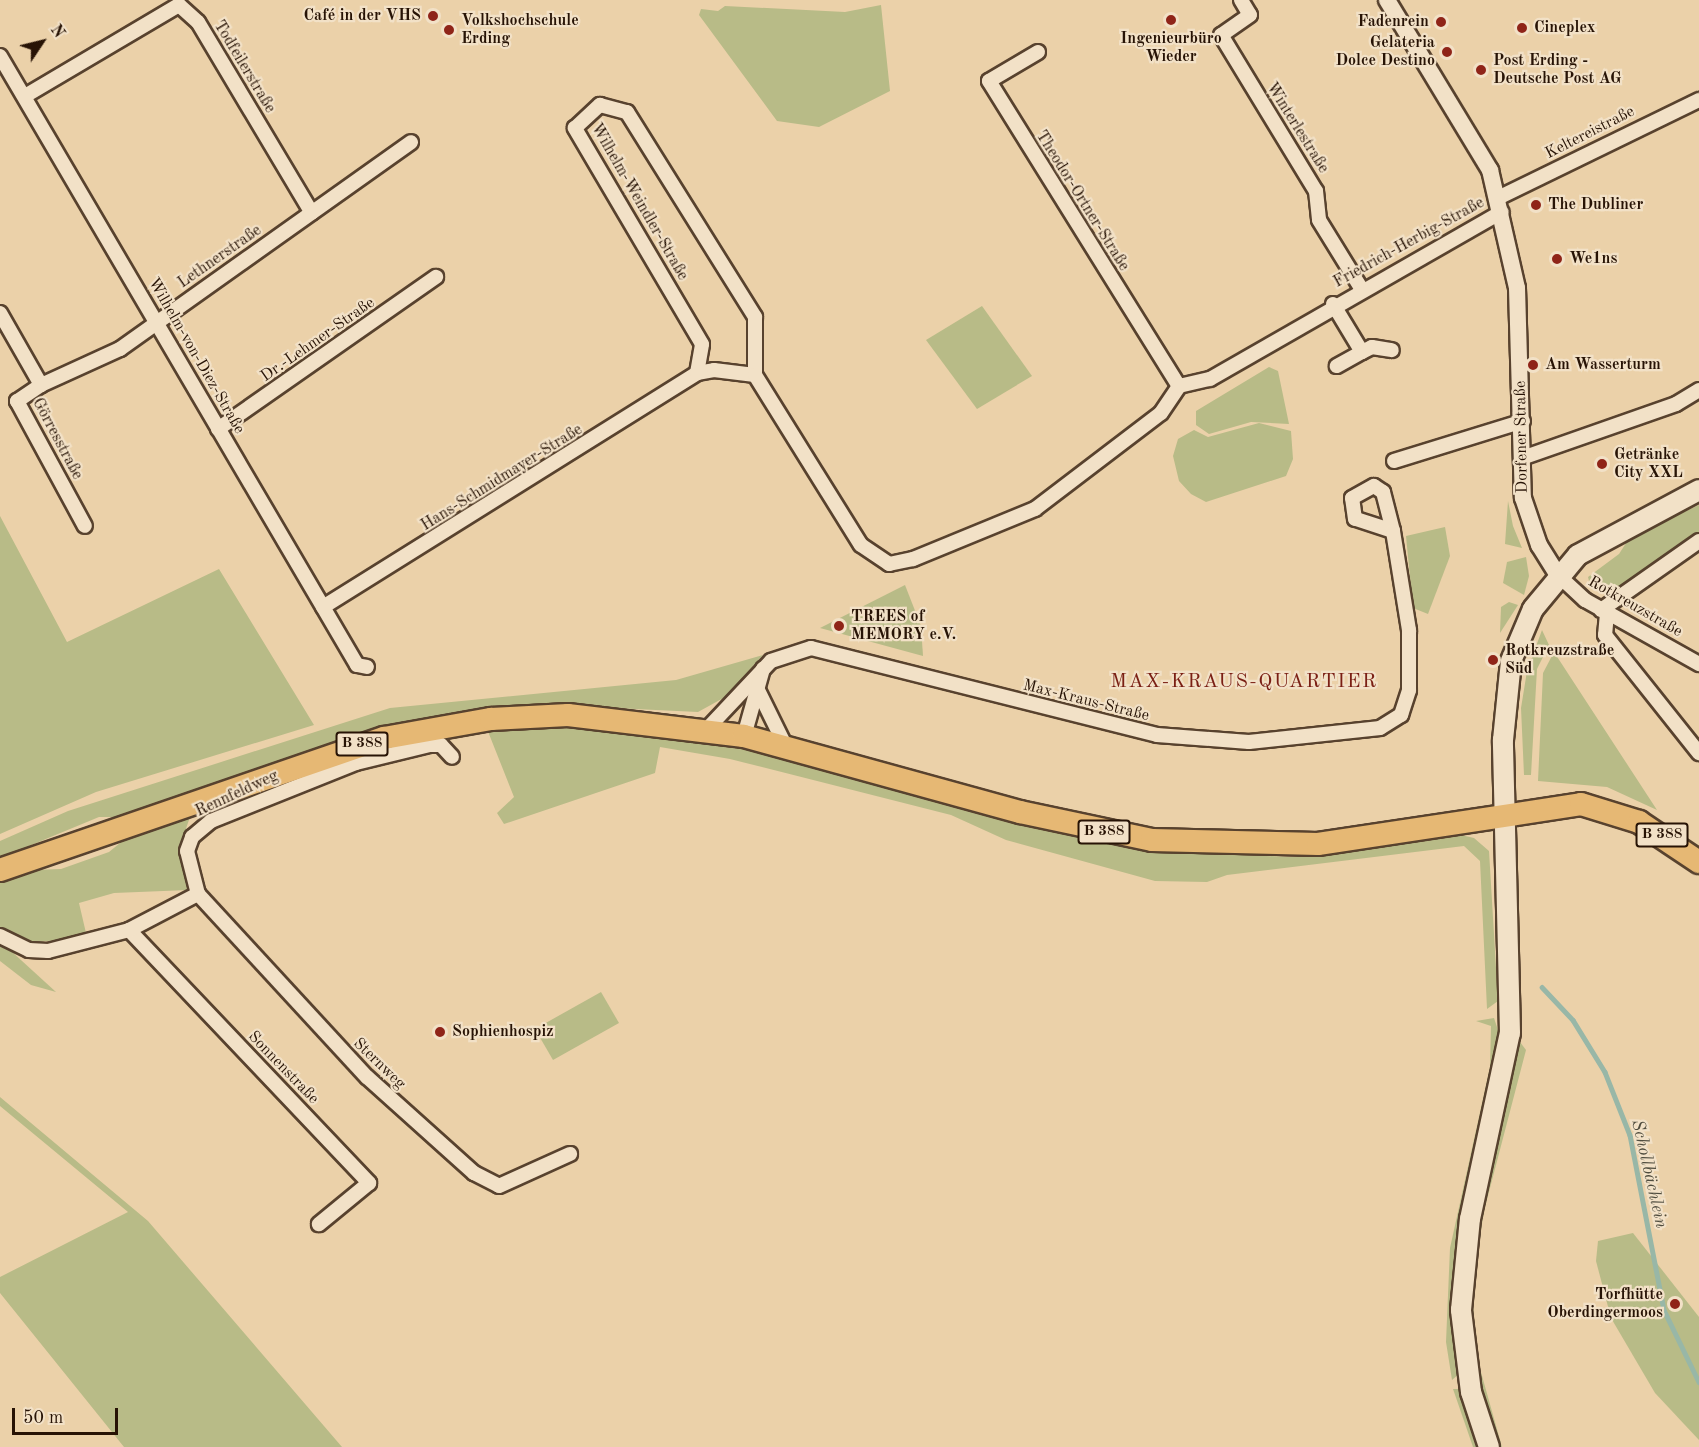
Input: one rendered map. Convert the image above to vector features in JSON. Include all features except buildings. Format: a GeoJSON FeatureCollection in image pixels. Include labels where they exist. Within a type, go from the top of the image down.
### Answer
{"type":"FeatureCollection","features":[{"type":"Feature","properties":{"kind":"main road"},"geometry":{"type":"LineString","coordinates":[[1489,1447],[1472,1392],[1461,1310],[1468,1230],[1510,1033],[1503,740],[1511,661],[1522,628],[1558,575],[1599,540],[1699,490]]}},
{"type":"Feature","properties":{"kind":"main road","name":"B 388"},"geometry":{"type":"LineString","coordinates":[[0,870],[318,758],[451,724],[568,715],[707,729],[744,736],[785,745],[1020,812],[1174,843],[1318,844],[1505,816],[1549,806],[1605,808],[1656,831],[1699,862]]}},
{"type":"Feature","properties":{"kind":"street","name":"Winterlestraße"},"geometry":{"type":"LineString","coordinates":[[1241,0],[1250,15],[1221,35],[1316,191],[1319,220],[1361,288]]}},
{"type":"Feature","properties":{"kind":"street","name":"Dorfener Straße"},"geometry":{"type":"LineString","coordinates":[[1387,0],[1474,138],[1500,205],[1515,270],[1526,511],[1558,575]]}},
{"type":"Feature","properties":{"kind":"street","name":"Todfeilerstraße"},"geometry":{"type":"LineString","coordinates":[[25,96],[179,5],[198,22],[312,213]]}},
{"type":"Feature","properties":{"kind":"street","name":"Theodor-Ortner-Straße"},"geometry":{"type":"LineString","coordinates":[[1038,52],[989,81],[1179,386]]}},
{"type":"Feature","properties":{"kind":"street","name":"Wilhelm-von-Diez-Straße"},"geometry":{"type":"LineString","coordinates":[[0,56],[357,665],[367,667]]}},
{"type":"Feature","properties":{"kind":"street","name":"Keltereistraße"},"geometry":{"type":"LineString","coordinates":[[1500,205],[1699,100]]}},
{"type":"Feature","properties":{"kind":"street","name":"Wilhelm-Weindler-Straße"},"geometry":{"type":"LineString","coordinates":[[697,373],[702,344],[575,128],[600,105],[627,112],[755,317],[755,375]]}},
{"type":"Feature","properties":{"kind":"street","name":"Lethnerstraße"},"geometry":{"type":"LineString","coordinates":[[41,385],[95,362],[157,322],[411,142]]}},
{"type":"Feature","properties":{"kind":"street","name":"Friedrich-Herbig-Straße"},"geometry":{"type":"LineString","coordinates":[[1179,386],[1210,379],[1500,205]]}},
{"type":"Feature","properties":{"kind":"street","name":"Dr.-Lehmer-Straße"},"geometry":{"type":"LineString","coordinates":[[218,429],[436,277]]}},
{"type":"Feature","properties":{"kind":"street","name":"Friedrich-Herbig-Straße"},"geometry":{"type":"LineString","coordinates":[[1333,304],[1362,352]]}},
{"type":"Feature","properties":{"kind":"street","name":"Görresstraße"},"geometry":{"type":"LineString","coordinates":[[0,313],[41,385],[17,401],[85,526]]}},
{"type":"Feature","properties":{"kind":"street"},"geometry":{"type":"LineString","coordinates":[[1337,366],[1372,347],[1392,350]]}},
{"type":"Feature","properties":{"kind":"street"},"geometry":{"type":"LineString","coordinates":[[697,373],[730,369],[755,375],[861,545],[889,564],[913,559],[1035,508],[1080,480],[1161,413],[1179,386]]}},
{"type":"Feature","properties":{"kind":"street","name":"Hans-Schmidmayer-Straße"},"geometry":{"type":"LineString","coordinates":[[323,608],[697,373]]}},
{"type":"Feature","properties":{"kind":"street"},"geometry":{"type":"LineString","coordinates":[[1522,458],[1677,404],[1699,390]]}},
{"type":"Feature","properties":{"kind":"street"},"geometry":{"type":"LineString","coordinates":[[1394,461],[1523,421]]}},
{"type":"Feature","properties":{"kind":"street","name":"Max-Kraus-Straße"},"geometry":{"type":"LineString","coordinates":[[707,729],[763,669],[783,654],[812,648],[1157,735],[1241,742],[1365,732],[1392,723],[1407,703],[1409,630],[1393,531]]}},
{"type":"Feature","properties":{"kind":"street"},"geometry":{"type":"LineString","coordinates":[[1699,541],[1604,611],[1605,635],[1699,753]]}},
{"type":"Feature","properties":{"kind":"street","name":"Rotkreuzstraße"},"geometry":{"type":"LineString","coordinates":[[1558,575],[1604,611],[1699,664]]}},
{"type":"Feature","properties":{"kind":"street"},"geometry":{"type":"LineString","coordinates":[[744,736],[756,686],[763,669]]}},
{"type":"Feature","properties":{"kind":"street"},"geometry":{"type":"LineString","coordinates":[[756,686],[785,745]]}},
{"type":"Feature","properties":{"kind":"street","name":"Rennfeldweg"},"geometry":{"type":"LineString","coordinates":[[198,894],[188,851],[192,837],[211,821],[356,763],[430,745],[441,745],[452,757]]}},
{"type":"Feature","properties":{"kind":"street"},"geometry":{"type":"LineString","coordinates":[[0,936],[29,950],[48,951],[129,930],[198,894]]}},
{"type":"Feature","properties":{"kind":"street","name":"Sternweg"},"geometry":{"type":"LineString","coordinates":[[198,894],[367,1077],[474,1173],[499,1186],[570,1154]]}},
{"type":"Feature","properties":{"kind":"street","name":"Sonnenstraße"},"geometry":{"type":"LineString","coordinates":[[129,930],[369,1183],[319,1224]]}},
{"type":"Feature","properties":{"kind":"green space"},"geometry":{"type":"Polygon","coordinates":[[[881,5],[890,91],[819,127],[777,121],[699,15],[701,9],[718,11],[725,6],[845,12],[881,5]]]}},
{"type":"Feature","properties":{"kind":"green space"},"geometry":{"type":"Polygon","coordinates":[[[982,306],[1032,376],[977,409],[926,340],[982,306]]]}},
{"type":"Feature","properties":{"kind":"green space"},"geometry":{"type":"Polygon","coordinates":[[[1269,367],[1278,371],[1289,424],[1251,422],[1209,434],[1196,425],[1196,411],[1269,367]]]}},
{"type":"Feature","properties":{"kind":"green space"},"geometry":{"type":"Polygon","coordinates":[[[1259,423],[1291,431],[1293,459],[1286,476],[1206,502],[1191,494],[1179,481],[1173,456],[1178,439],[1194,430],[1208,437],[1259,423]]]}},
{"type":"Feature","properties":{"kind":"green space"},"geometry":{"type":"Polygon","coordinates":[[[1508,501],[1513,526],[1522,548],[1505,544],[1508,501]]]}},
{"type":"Feature","properties":{"kind":"green space"},"geometry":{"type":"Polygon","coordinates":[[[1699,505],[1699,533],[1613,594],[1591,589],[1588,577],[1619,554],[1630,537],[1699,505]]]}},
{"type":"Feature","properties":{"kind":"green space"},"geometry":{"type":"Polygon","coordinates":[[[0,516],[67,642],[219,569],[314,725],[96,792],[0,834],[0,516]]]}},
{"type":"Feature","properties":{"kind":"green space"},"geometry":{"type":"Polygon","coordinates":[[[1445,527],[1450,556],[1428,614],[1413,608],[1406,536],[1445,527]]]}},
{"type":"Feature","properties":{"kind":"green space"},"geometry":{"type":"Polygon","coordinates":[[[1526,557],[1529,576],[1524,595],[1503,583],[1507,562],[1526,557]]]}},
{"type":"Feature","properties":{"kind":"green space"},"geometry":{"type":"Polygon","coordinates":[[[905,585],[921,626],[923,656],[820,628],[905,585]]]}},
{"type":"Feature","properties":{"kind":"green space"},"geometry":{"type":"Polygon","coordinates":[[[1509,602],[1518,605],[1500,633],[1501,607],[1509,602]]]}},
{"type":"Feature","properties":{"kind":"green space"},"geometry":{"type":"Polygon","coordinates":[[[1542,630],[1549,645],[1537,669],[1531,775],[1524,775],[1521,708],[1527,671],[1542,630]]]}},
{"type":"Feature","properties":{"kind":"green space"},"geometry":{"type":"Polygon","coordinates":[[[1554,652],[1657,810],[1607,787],[1538,781],[1543,673],[1554,652]]]}},
{"type":"Feature","properties":{"kind":"green space"},"geometry":{"type":"Polygon","coordinates":[[[763,655],[727,696],[698,712],[572,706],[370,733],[117,817],[99,817],[0,858],[0,841],[68,811],[390,708],[676,680],[763,655]]]}},
{"type":"Feature","properties":{"kind":"green space"},"geometry":{"type":"Polygon","coordinates":[[[543,725],[602,726],[746,748],[1060,832],[1166,852],[1294,857],[1461,835],[1474,838],[1489,851],[1498,1001],[1487,1009],[1480,861],[1464,846],[1227,875],[1207,882],[1155,881],[1006,840],[951,815],[730,759],[660,747],[655,773],[504,824],[497,813],[514,797],[487,729],[543,725]]]}},
{"type":"Feature","properties":{"kind":"green space"},"geometry":{"type":"Polygon","coordinates":[[[190,817],[180,846],[188,890],[114,893],[79,903],[86,933],[67,940],[27,942],[0,927],[0,883],[35,870],[61,869],[109,852],[125,839],[190,817]]]}},
{"type":"Feature","properties":{"kind":"green space"},"geometry":{"type":"Polygon","coordinates":[[[0,944],[10,950],[56,992],[31,985],[0,961],[0,944]]]}},
{"type":"Feature","properties":{"kind":"green space"},"geometry":{"type":"Polygon","coordinates":[[[601,992],[619,1023],[553,1060],[535,1029],[601,992]]]}},
{"type":"Feature","properties":{"kind":"green space"},"geometry":{"type":"Polygon","coordinates":[[[1494,1018],[1500,1036],[1457,1252],[1454,1310],[1460,1373],[1452,1380],[1446,1342],[1450,1248],[1490,1067],[1491,1026],[1476,1021],[1494,1018]]]}},
{"type":"Feature","properties":{"kind":"green space"},"geometry":{"type":"Polygon","coordinates":[[[1520,1042],[1526,1050],[1484,1211],[1472,1290],[1477,1358],[1502,1447],[1497,1447],[1470,1340],[1470,1265],[1520,1042]]]}},
{"type":"Feature","properties":{"kind":"green space"},"geometry":{"type":"Polygon","coordinates":[[[0,1097],[148,1221],[342,1447],[124,1447],[0,1293],[0,1277],[128,1212],[0,1106],[0,1097]]]}},
{"type":"Feature","properties":{"kind":"green space"},"geometry":{"type":"Polygon","coordinates":[[[1633,1233],[1699,1317],[1699,1440],[1655,1393],[1611,1318],[1596,1261],[1598,1241],[1633,1233]]]}},
{"type":"Feature","properties":{"kind":"green space"},"geometry":{"type":"Polygon","coordinates":[[[1453,1389],[1462,1389],[1482,1447],[1473,1447],[1453,1389]]]}},
{"type":"Feature","properties":{"kind":"waterway","name":"Schollbächlein"},"geometry":{"type":"LineString","coordinates":[[1542,987],[1573,1020],[1605,1072],[1630,1135],[1664,1310],[1699,1382]]}},
{"type":"Feature","properties":{"kind":"place","name":"Café in der VHS"},"geometry":{"type":"Point","coordinates":[433,16]}},
{"type":"Feature","properties":{"kind":"place","name":"Ingenieurbüro Wieder"},"geometry":{"type":"Point","coordinates":[1171,20]}},
{"type":"Feature","properties":{"kind":"place","name":"Fadenrein"},"geometry":{"type":"Point","coordinates":[1441,22]}},
{"type":"Feature","properties":{"kind":"place","name":"Cineplex"},"geometry":{"type":"Point","coordinates":[1522,28]}},
{"type":"Feature","properties":{"kind":"place","name":"Volkshochschule Erding"},"geometry":{"type":"Point","coordinates":[449,30]}},
{"type":"Feature","properties":{"kind":"place","name":"Gelateria Dolce Destino"},"geometry":{"type":"Point","coordinates":[1447,52]}},
{"type":"Feature","properties":{"kind":"place","name":"Post Erding - Deutsche Post AG"},"geometry":{"type":"Point","coordinates":[1481,70]}},
{"type":"Feature","properties":{"kind":"place","name":"The Dubliner"},"geometry":{"type":"Point","coordinates":[1536,205]}},
{"type":"Feature","properties":{"kind":"place","name":"We1ns"},"geometry":{"type":"Point","coordinates":[1557,259]}},
{"type":"Feature","properties":{"kind":"place","name":"Am Wasserturm"},"geometry":{"type":"Point","coordinates":[1533,365]}},
{"type":"Feature","properties":{"kind":"place","name":"Getränke City XXL"},"geometry":{"type":"Point","coordinates":[1602,464]}},
{"type":"Feature","properties":{"kind":"place","name":"TREES of MEMORY e.V."},"geometry":{"type":"Point","coordinates":[839,626]}},
{"type":"Feature","properties":{"kind":"place","name":"Rotkreuzstraße Süd"},"geometry":{"type":"Point","coordinates":[1493,660]}},
{"type":"Feature","properties":{"kind":"place","name":"Sophienhospiz"},"geometry":{"type":"Point","coordinates":[440,1032]}},
{"type":"Feature","properties":{"kind":"place","name":"Torfhütte Oberdingermoos"},"geometry":{"type":"Point","coordinates":[1675,1304]}},
{"type":"Feature","properties":{"kind":"district","name":"MAX-KRAUS-QUARTIER"},"geometry":{"type":"Point","coordinates":[1244,682]}}]}
